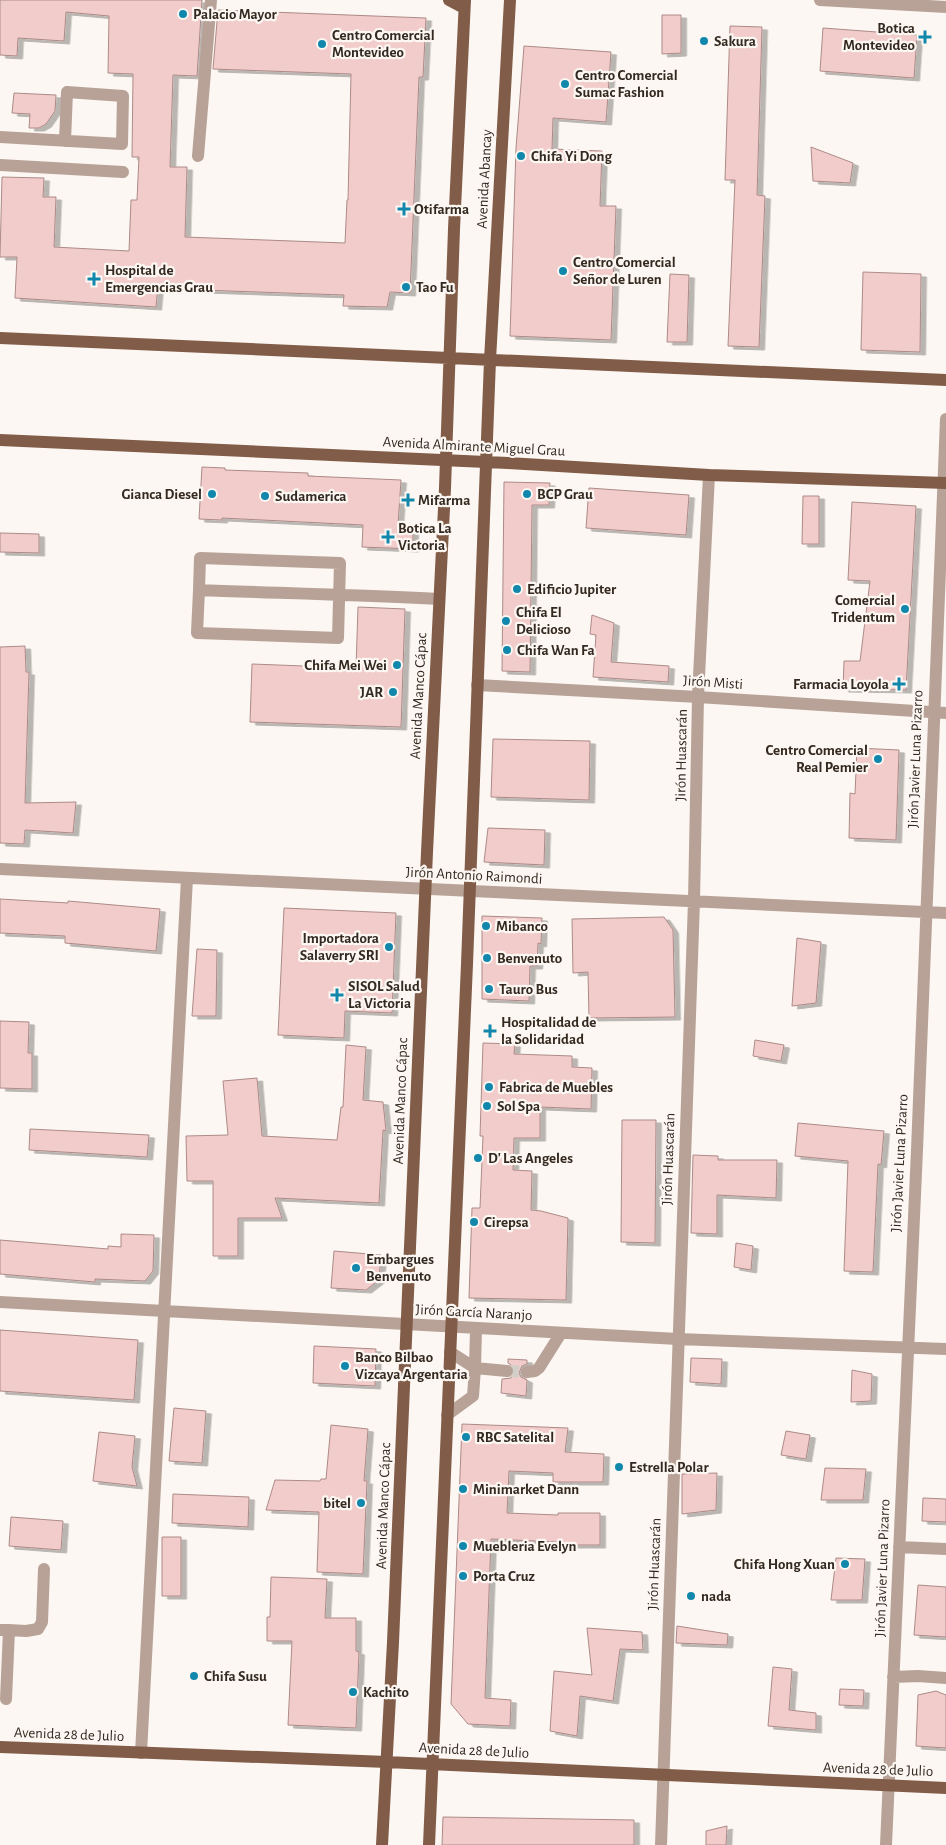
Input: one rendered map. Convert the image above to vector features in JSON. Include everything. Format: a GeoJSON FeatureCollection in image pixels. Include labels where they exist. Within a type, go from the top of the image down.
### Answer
{"type":"FeatureCollection","features":[{"type":"Feature","properties":{"kind":"main road"},"geometry":{"type":"LineString","coordinates":[[449,0],[465,4]]}},
{"type":"Feature","properties":{"kind":"main road","name":"Avenida Abancay"},"geometry":{"type":"LineString","coordinates":[[490,365],[510,0]]}},
{"type":"Feature","properties":{"kind":"main road","name":"Avenida Abancay"},"geometry":{"type":"LineString","coordinates":[[449,363],[465,4]]}},
{"type":"Feature","properties":{"kind":"main road"},"geometry":{"type":"LineString","coordinates":[[0,338],[490,365],[946,380]]}},
{"type":"Feature","properties":{"kind":"main road","name":"Avenida Manco Cápac"},"geometry":{"type":"LineString","coordinates":[[382,1845],[449,363]]}},
{"type":"Feature","properties":{"kind":"main road"},"geometry":{"type":"LineString","coordinates":[[429,1845],[470,891],[490,365]]}},
{"type":"Feature","properties":{"kind":"main road","name":"Avenida Almirante Miguel Grau"},"geometry":{"type":"LineString","coordinates":[[0,440],[710,474],[944,483]]}},
{"type":"Feature","properties":{"kind":"main road","name":"Avenida 28 de Julio"},"geometry":{"type":"LineString","coordinates":[[0,1747],[387,1762],[946,1788]]}},
{"type":"Feature","properties":{"kind":"street"},"geometry":{"type":"LineString","coordinates":[[198,156],[211,0]]}},
{"type":"Feature","properties":{"kind":"street"},"geometry":{"type":"LineString","coordinates":[[820,0],[946,7]]}},
{"type":"Feature","properties":{"kind":"street"},"geometry":{"type":"LineString","coordinates":[[0,137],[65,141],[122,144],[124,96],[67,92],[65,141]]}},
{"type":"Feature","properties":{"kind":"street"},"geometry":{"type":"LineString","coordinates":[[0,164],[123,172]]}},
{"type":"Feature","properties":{"kind":"street","name":"Jirón Javier Luna Pizarro"},"geometry":{"type":"LineString","coordinates":[[886,1845],[926,912],[940,713],[946,418]]}},
{"type":"Feature","properties":{"kind":"street","name":"Jirón Huascarán"},"geometry":{"type":"LineString","coordinates":[[660,1845],[694,901],[698,697],[710,474]]}},
{"type":"Feature","properties":{"kind":"street"},"geometry":{"type":"LineString","coordinates":[[200,558],[340,562],[339,595],[338,638],[197,633],[200,558]]}},
{"type":"Feature","properties":{"kind":"street"},"geometry":{"type":"LineString","coordinates":[[198,590],[439,598]]}},
{"type":"Feature","properties":{"kind":"street","name":"Jirón Misti"},"geometry":{"type":"LineString","coordinates":[[477,686],[698,697],[940,713]]}},
{"type":"Feature","properties":{"kind":"street","name":"Jirón Antonio Raimondi"},"geometry":{"type":"LineString","coordinates":[[0,869],[946,913]]}},
{"type":"Feature","properties":{"kind":"street"},"geometry":{"type":"LineString","coordinates":[[141,1753],[187,878]]}},
{"type":"Feature","properties":{"kind":"street","name":"Jirón García Naranjo"},"geometry":{"type":"LineString","coordinates":[[0,1302],[451,1328],[946,1349]]}},
{"type":"Feature","properties":{"kind":"street"},"geometry":{"type":"LineString","coordinates":[[448,1415],[473,1396],[476,1329]]}},
{"type":"Feature","properties":{"kind":"street"},"geometry":{"type":"LineString","coordinates":[[527,1372],[535,1371],[539,1368],[561,1333]]}},
{"type":"Feature","properties":{"kind":"street"},"geometry":{"type":"LineString","coordinates":[[450,1352],[475,1368],[507,1371]]}},
{"type":"Feature","properties":{"kind":"street"},"geometry":{"type":"LineString","coordinates":[[899,1547],[946,1549]]}},
{"type":"Feature","properties":{"kind":"street"},"geometry":{"type":"LineString","coordinates":[[6,1699],[4,1630],[26,1631],[38,1629],[42,1622],[44,1569]]}},
{"type":"Feature","properties":{"kind":"street"},"geometry":{"type":"LineString","coordinates":[[893,1677],[946,1678]]}},
{"type":"Feature","properties":{"kind":"building"},"geometry":{"type":"Polygon","coordinates":[[[0,0],[202,0],[197,76],[173,75],[170,167],[187,167],[185,237],[345,243],[351,74],[213,69],[218,10],[426,18],[423,77],[419,77],[410,293],[390,292],[387,307],[343,306],[344,295],[200,290],[200,288],[158,286],[156,307],[15,298],[17,257],[0,257],[2,177],[44,178],[43,197],[56,197],[54,247],[129,251],[131,200],[137,200],[139,157],[132,157],[133,74],[108,73],[109,16],[66,12],[64,41],[18,38],[17,56],[0,55],[0,0]]]}},
{"type":"Feature","properties":{"kind":"building"},"geometry":{"type":"Polygon","coordinates":[[[662,15],[681,15],[681,53],[662,54],[662,15]]]}},
{"type":"Feature","properties":{"kind":"building"},"geometry":{"type":"Polygon","coordinates":[[[730,26],[762,27],[757,195],[765,196],[759,347],[728,346],[735,180],[725,180],[730,26]]]}},
{"type":"Feature","properties":{"kind":"building"},"geometry":{"type":"Polygon","coordinates":[[[823,28],[917,35],[914,78],[820,71],[823,28]]]}},
{"type":"Feature","properties":{"kind":"building","name":"Centro Comercial Señor de Luren"},"geometry":{"type":"Polygon","coordinates":[[[524,46],[611,52],[606,122],[553,118],[552,149],[602,151],[600,206],[616,206],[611,340],[510,336],[516,148],[524,46]]]}},
{"type":"Feature","properties":{"kind":"building"},"geometry":{"type":"Polygon","coordinates":[[[14,93],[56,95],[55,111],[46,124],[39,128],[29,128],[30,114],[12,113],[14,93]]]}},
{"type":"Feature","properties":{"kind":"building"},"geometry":{"type":"Polygon","coordinates":[[[811,147],[853,163],[850,183],[813,181],[811,147]]]}},
{"type":"Feature","properties":{"kind":"building"},"geometry":{"type":"Polygon","coordinates":[[[863,272],[921,274],[920,352],[861,350],[863,272]]]}},
{"type":"Feature","properties":{"kind":"building"},"geometry":{"type":"Polygon","coordinates":[[[670,274],[689,275],[687,342],[667,342],[670,274]]]}},
{"type":"Feature","properties":{"kind":"building"},"geometry":{"type":"Polygon","coordinates":[[[202,467],[225,468],[225,470],[308,473],[308,476],[401,480],[398,525],[413,526],[413,549],[362,547],[363,525],[222,518],[222,520],[199,519],[202,467]]]}},
{"type":"Feature","properties":{"kind":"building","name":"Edificio Jupiter"},"geometry":{"type":"Polygon","coordinates":[[[504,482],[550,483],[549,505],[532,505],[530,672],[502,671],[504,482]]]}},
{"type":"Feature","properties":{"kind":"building"},"geometry":{"type":"Polygon","coordinates":[[[589,488],[689,495],[686,535],[586,528],[589,488]]]}},
{"type":"Feature","properties":{"kind":"building"},"geometry":{"type":"Polygon","coordinates":[[[803,496],[819,496],[819,544],[802,544],[803,496]]]}},
{"type":"Feature","properties":{"kind":"building"},"geometry":{"type":"Polygon","coordinates":[[[852,502],[916,506],[906,690],[843,689],[844,661],[860,661],[870,581],[848,580],[852,502]]]}},
{"type":"Feature","properties":{"kind":"building"},"geometry":{"type":"Polygon","coordinates":[[[0,533],[39,534],[39,553],[0,552],[0,533]]]}},
{"type":"Feature","properties":{"kind":"building"},"geometry":{"type":"Polygon","coordinates":[[[358,607],[405,609],[401,727],[250,722],[252,664],[356,668],[358,607]]]}},
{"type":"Feature","properties":{"kind":"building"},"geometry":{"type":"Polygon","coordinates":[[[592,615],[614,623],[611,662],[669,666],[668,682],[593,677],[596,635],[590,634],[592,615]]]}},
{"type":"Feature","properties":{"kind":"building"},"geometry":{"type":"Polygon","coordinates":[[[25,646],[26,672],[29,672],[25,803],[76,802],[73,833],[25,830],[24,844],[0,843],[0,647],[25,646]]]}},
{"type":"Feature","properties":{"kind":"building"},"geometry":{"type":"Polygon","coordinates":[[[493,739],[590,741],[589,800],[491,797],[493,739]]]}},
{"type":"Feature","properties":{"kind":"building"},"geometry":{"type":"Polygon","coordinates":[[[857,748],[899,750],[896,840],[849,838],[850,793],[855,794],[857,748]]]}},
{"type":"Feature","properties":{"kind":"building"},"geometry":{"type":"Polygon","coordinates":[[[488,828],[545,830],[544,865],[484,862],[488,828]]]}},
{"type":"Feature","properties":{"kind":"building"},"geometry":{"type":"Polygon","coordinates":[[[0,899],[68,903],[68,901],[160,909],[156,951],[65,943],[65,936],[0,933],[0,899]]]}},
{"type":"Feature","properties":{"kind":"building"},"geometry":{"type":"Polygon","coordinates":[[[284,908],[396,913],[392,1013],[345,1011],[344,1038],[278,1035],[284,908]]]}},
{"type":"Feature","properties":{"kind":"building"},"geometry":{"type":"Polygon","coordinates":[[[482,916],[542,918],[541,944],[538,943],[537,966],[530,966],[529,1001],[482,999],[482,916]]]}},
{"type":"Feature","properties":{"kind":"building"},"geometry":{"type":"Polygon","coordinates":[[[664,917],[673,930],[675,1017],[589,1018],[588,972],[573,973],[572,919],[664,917]]]}},
{"type":"Feature","properties":{"kind":"building"},"geometry":{"type":"Polygon","coordinates":[[[797,938],[821,942],[816,1003],[792,1006],[797,938]]]}},
{"type":"Feature","properties":{"kind":"building"},"geometry":{"type":"Polygon","coordinates":[[[197,949],[217,950],[216,1016],[192,1016],[197,949]]]}},
{"type":"Feature","properties":{"kind":"building"},"geometry":{"type":"Polygon","coordinates":[[[0,1021],[29,1022],[28,1053],[32,1053],[32,1089],[0,1088],[0,1021]]]}},
{"type":"Feature","properties":{"kind":"building"},"geometry":{"type":"Polygon","coordinates":[[[755,1040],[784,1045],[781,1061],[753,1056],[755,1040]]]}},
{"type":"Feature","properties":{"kind":"building"},"geometry":{"type":"Polygon","coordinates":[[[483,1043],[515,1044],[514,1054],[572,1056],[572,1067],[592,1068],[591,1109],[540,1107],[540,1138],[514,1138],[513,1170],[532,1171],[531,1210],[568,1218],[566,1300],[469,1298],[472,1208],[480,1208],[483,1136],[480,1136],[483,1043]]]}},
{"type":"Feature","properties":{"kind":"building"},"geometry":{"type":"Polygon","coordinates":[[[346,1045],[366,1047],[363,1100],[383,1102],[386,1131],[383,1130],[379,1203],[275,1198],[282,1218],[238,1218],[238,1256],[213,1256],[213,1181],[187,1181],[186,1136],[228,1135],[223,1081],[257,1078],[262,1136],[337,1140],[341,1107],[343,1107],[346,1045]]]}},
{"type":"Feature","properties":{"kind":"building"},"geometry":{"type":"Polygon","coordinates":[[[622,1120],[656,1120],[655,1243],[621,1242],[622,1120]]]}},
{"type":"Feature","properties":{"kind":"building"},"geometry":{"type":"Polygon","coordinates":[[[798,1123],[884,1131],[881,1165],[878,1164],[873,1272],[844,1271],[848,1161],[795,1156],[798,1123]]]}},
{"type":"Feature","properties":{"kind":"building"},"geometry":{"type":"Polygon","coordinates":[[[30,1129],[149,1135],[147,1157],[29,1150],[30,1129]]]}},
{"type":"Feature","properties":{"kind":"building"},"geometry":{"type":"Polygon","coordinates":[[[693,1155],[718,1156],[718,1160],[777,1160],[776,1198],[717,1195],[717,1234],[691,1233],[693,1155]]]}},
{"type":"Feature","properties":{"kind":"building"},"geometry":{"type":"Polygon","coordinates":[[[121,1234],[154,1235],[153,1271],[145,1281],[95,1279],[95,1282],[0,1274],[0,1240],[108,1249],[108,1246],[121,1247],[121,1234]]]}},
{"type":"Feature","properties":{"kind":"building"},"geometry":{"type":"Polygon","coordinates":[[[736,1243],[753,1246],[751,1270],[734,1267],[736,1243]]]}},
{"type":"Feature","properties":{"kind":"building","name":"Embargues Benvenuto"},"geometry":{"type":"Polygon","coordinates":[[[334,1251],[381,1255],[379,1280],[366,1290],[331,1288],[334,1251]]]}},
{"type":"Feature","properties":{"kind":"building"},"geometry":{"type":"Polygon","coordinates":[[[0,1330],[138,1340],[134,1400],[0,1391],[0,1330]]]}},
{"type":"Feature","properties":{"kind":"building","name":"Banco Bilbao Vizcaya Argentaria"},"geometry":{"type":"Polygon","coordinates":[[[314,1346],[376,1349],[375,1386],[313,1383],[314,1346]]]}},
{"type":"Feature","properties":{"kind":"building"},"geometry":{"type":"Polygon","coordinates":[[[691,1358],[722,1359],[721,1384],[690,1382],[691,1358]]]}},
{"type":"Feature","properties":{"kind":"building"},"geometry":{"type":"Polygon","coordinates":[[[508,1359],[527,1360],[527,1364],[522,1366],[519,1373],[521,1377],[527,1380],[526,1396],[501,1393],[502,1379],[511,1378],[515,1372],[514,1367],[508,1363],[508,1359]]]}},
{"type":"Feature","properties":{"kind":"building"},"geometry":{"type":"Polygon","coordinates":[[[852,1370],[872,1374],[871,1401],[851,1402],[852,1370]]]}},
{"type":"Feature","properties":{"kind":"building"},"geometry":{"type":"Polygon","coordinates":[[[174,1408],[206,1411],[202,1463],[169,1461],[174,1408]]]}},
{"type":"Feature","properties":{"kind":"building"},"geometry":{"type":"Polygon","coordinates":[[[462,1424],[568,1428],[565,1452],[604,1454],[603,1482],[553,1482],[553,1473],[509,1471],[507,1513],[558,1515],[558,1513],[600,1513],[600,1545],[558,1545],[558,1542],[491,1539],[485,1698],[511,1700],[510,1726],[468,1724],[451,1704],[462,1424]]]}},
{"type":"Feature","properties":{"kind":"building"},"geometry":{"type":"Polygon","coordinates":[[[331,1425],[368,1429],[364,1481],[367,1481],[363,1574],[317,1572],[319,1512],[266,1510],[275,1480],[320,1481],[321,1479],[326,1479],[331,1425]]]}},
{"type":"Feature","properties":{"kind":"building"},"geometry":{"type":"Polygon","coordinates":[[[786,1431],[810,1435],[806,1459],[781,1455],[786,1431]]]}},
{"type":"Feature","properties":{"kind":"building"},"geometry":{"type":"Polygon","coordinates":[[[99,1432],[135,1436],[132,1467],[137,1486],[93,1481],[99,1432]]]}},
{"type":"Feature","properties":{"kind":"building"},"geometry":{"type":"Polygon","coordinates":[[[825,1468],[866,1469],[863,1500],[821,1500],[825,1468]]]}},
{"type":"Feature","properties":{"kind":"building"},"geometry":{"type":"Polygon","coordinates":[[[717,1473],[716,1510],[682,1514],[682,1474],[717,1473]]]}},
{"type":"Feature","properties":{"kind":"building"},"geometry":{"type":"Polygon","coordinates":[[[173,1494],[249,1497],[248,1527],[172,1523],[173,1494]]]}},
{"type":"Feature","properties":{"kind":"building"},"geometry":{"type":"Polygon","coordinates":[[[923,1498],[946,1499],[946,1522],[922,1521],[923,1498]]]}},
{"type":"Feature","properties":{"kind":"building"},"geometry":{"type":"Polygon","coordinates":[[[11,1517],[63,1521],[61,1550],[9,1546],[11,1517]]]}},
{"type":"Feature","properties":{"kind":"building"},"geometry":{"type":"Polygon","coordinates":[[[162,1537],[181,1537],[181,1596],[162,1596],[162,1537]]]}},
{"type":"Feature","properties":{"kind":"building"},"geometry":{"type":"Polygon","coordinates":[[[836,1558],[865,1559],[862,1600],[831,1600],[836,1558]]]}},
{"type":"Feature","properties":{"kind":"building"},"geometry":{"type":"Polygon","coordinates":[[[271,1577],[327,1579],[325,1618],[356,1618],[356,1651],[359,1652],[356,1728],[288,1725],[292,1641],[267,1641],[271,1577]]]}},
{"type":"Feature","properties":{"kind":"building"},"geometry":{"type":"Polygon","coordinates":[[[918,1585],[946,1587],[946,1637],[914,1635],[918,1585]]]}},
{"type":"Feature","properties":{"kind":"building"},"geometry":{"type":"Polygon","coordinates":[[[677,1626],[728,1634],[727,1645],[676,1643],[677,1626]]]}},
{"type":"Feature","properties":{"kind":"building"},"geometry":{"type":"Polygon","coordinates":[[[587,1628],[642,1632],[643,1650],[620,1649],[613,1701],[580,1696],[577,1736],[550,1731],[554,1671],[592,1675],[587,1628]]]}},
{"type":"Feature","properties":{"kind":"building"},"geometry":{"type":"Polygon","coordinates":[[[773,1667],[792,1669],[789,1710],[816,1713],[816,1730],[768,1726],[773,1667]]]}},
{"type":"Feature","properties":{"kind":"building"},"geometry":{"type":"Polygon","coordinates":[[[840,1689],[864,1690],[863,1706],[839,1705],[840,1689]]]}},
{"type":"Feature","properties":{"kind":"building"},"geometry":{"type":"Polygon","coordinates":[[[936,1691],[946,1695],[946,1748],[916,1746],[918,1695],[936,1691]]]}},
{"type":"Feature","properties":{"kind":"building"},"geometry":{"type":"Polygon","coordinates":[[[443,1817],[634,1820],[634,1845],[442,1845],[443,1817]]]}},
{"type":"Feature","properties":{"kind":"building"},"geometry":{"type":"Polygon","coordinates":[[[727,1826],[726,1845],[706,1845],[706,1831],[727,1826]]]}},
{"type":"Feature","properties":{"kind":"tunnel"},"geometry":{"type":"LineString","coordinates":[[507,1371],[527,1372]]}},
{"type":"Feature","properties":{"kind":"place","name":"Palacio Mayor"},"geometry":{"type":"Point","coordinates":[183,14]}},
{"type":"Feature","properties":{"kind":"place","name":"Botica Montevideo"},"geometry":{"type":"Point","coordinates":[925,37]}},
{"type":"Feature","properties":{"kind":"place","name":"Sakura"},"geometry":{"type":"Point","coordinates":[704,41]}},
{"type":"Feature","properties":{"kind":"place","name":"Centro Comercial Montevideo"},"geometry":{"type":"Point","coordinates":[322,44]}},
{"type":"Feature","properties":{"kind":"place","name":"Centro Comercial Sumac Fashion"},"geometry":{"type":"Point","coordinates":[565,84]}},
{"type":"Feature","properties":{"kind":"place","name":"Chifa Yi Dong"},"geometry":{"type":"Point","coordinates":[521,156]}},
{"type":"Feature","properties":{"kind":"place","name":"Otifarma"},"geometry":{"type":"Point","coordinates":[404,209]}},
{"type":"Feature","properties":{"kind":"place","name":"Centro Comercial Señor de Luren"},"geometry":{"type":"Point","coordinates":[563,271]}},
{"type":"Feature","properties":{"kind":"place","name":"Hospital de Emergencias Grau"},"geometry":{"type":"Point","coordinates":[94,279]}},
{"type":"Feature","properties":{"kind":"place","name":"Tao Fu"},"geometry":{"type":"Point","coordinates":[406,287]}},
{"type":"Feature","properties":{"kind":"place","name":"Gianca Diesel"},"geometry":{"type":"Point","coordinates":[212,494]}},
{"type":"Feature","properties":{"kind":"place","name":"BCP Grau"},"geometry":{"type":"Point","coordinates":[527,494]}},
{"type":"Feature","properties":{"kind":"place","name":"Sudamerica"},"geometry":{"type":"Point","coordinates":[265,496]}},
{"type":"Feature","properties":{"kind":"place","name":"Mifarma"},"geometry":{"type":"Point","coordinates":[408,500]}},
{"type":"Feature","properties":{"kind":"place","name":"Botica La Victoria"},"geometry":{"type":"Point","coordinates":[388,537]}},
{"type":"Feature","properties":{"kind":"place","name":"Edificio Jupiter"},"geometry":{"type":"Point","coordinates":[517,589]}},
{"type":"Feature","properties":{"kind":"place","name":"Comercial Tridentum"},"geometry":{"type":"Point","coordinates":[905,609]}},
{"type":"Feature","properties":{"kind":"place","name":"Chifa El Delicioso"},"geometry":{"type":"Point","coordinates":[506,621]}},
{"type":"Feature","properties":{"kind":"place","name":"Chifa Wan Fa"},"geometry":{"type":"Point","coordinates":[507,650]}},
{"type":"Feature","properties":{"kind":"place","name":"Chifa Mei Wei"},"geometry":{"type":"Point","coordinates":[397,665]}},
{"type":"Feature","properties":{"kind":"place","name":"Farmacia Loyola"},"geometry":{"type":"Point","coordinates":[899,684]}},
{"type":"Feature","properties":{"kind":"place","name":"JAR"},"geometry":{"type":"Point","coordinates":[393,692]}},
{"type":"Feature","properties":{"kind":"place","name":"Centro Comercial Real Pemier"},"geometry":{"type":"Point","coordinates":[878,759]}},
{"type":"Feature","properties":{"kind":"place","name":"Mibanco"},"geometry":{"type":"Point","coordinates":[486,926]}},
{"type":"Feature","properties":{"kind":"place","name":"Importadora Salaverry SRI"},"geometry":{"type":"Point","coordinates":[389,947]}},
{"type":"Feature","properties":{"kind":"place","name":"Benvenuto"},"geometry":{"type":"Point","coordinates":[487,958]}},
{"type":"Feature","properties":{"kind":"place","name":"Tauro Bus"},"geometry":{"type":"Point","coordinates":[489,989]}},
{"type":"Feature","properties":{"kind":"place","name":"SISOL Salud La Victoria"},"geometry":{"type":"Point","coordinates":[337,995]}},
{"type":"Feature","properties":{"kind":"place","name":"Hospitalidad de la Solidaridad"},"geometry":{"type":"Point","coordinates":[490,1031]}},
{"type":"Feature","properties":{"kind":"place","name":"Fabrica de Muebles"},"geometry":{"type":"Point","coordinates":[489,1087]}},
{"type":"Feature","properties":{"kind":"place","name":"Sol Spa"},"geometry":{"type":"Point","coordinates":[487,1106]}},
{"type":"Feature","properties":{"kind":"place","name":"D' Las Angeles"},"geometry":{"type":"Point","coordinates":[478,1158]}},
{"type":"Feature","properties":{"kind":"place","name":"Cirepsa"},"geometry":{"type":"Point","coordinates":[474,1222]}},
{"type":"Feature","properties":{"kind":"place","name":"Embargues Benvenuto"},"geometry":{"type":"Point","coordinates":[356,1268]}},
{"type":"Feature","properties":{"kind":"place","name":"Banco Bilbao Vizcaya Argentaria"},"geometry":{"type":"Point","coordinates":[345,1366]}},
{"type":"Feature","properties":{"kind":"place","name":"RBC Satelital"},"geometry":{"type":"Point","coordinates":[466,1437]}},
{"type":"Feature","properties":{"kind":"place","name":"Estrella Polar"},"geometry":{"type":"Point","coordinates":[619,1467]}},
{"type":"Feature","properties":{"kind":"place","name":"Minimarket Dann"},"geometry":{"type":"Point","coordinates":[463,1489]}},
{"type":"Feature","properties":{"kind":"place","name":"bitel"},"geometry":{"type":"Point","coordinates":[361,1503]}},
{"type":"Feature","properties":{"kind":"place","name":"Muebleria Evelyn"},"geometry":{"type":"Point","coordinates":[463,1546]}},
{"type":"Feature","properties":{"kind":"place","name":"Chifa Hong Xuan"},"geometry":{"type":"Point","coordinates":[845,1564]}},
{"type":"Feature","properties":{"kind":"place","name":"Porta Cruz"},"geometry":{"type":"Point","coordinates":[463,1576]}},
{"type":"Feature","properties":{"kind":"place","name":"nada"},"geometry":{"type":"Point","coordinates":[691,1596]}},
{"type":"Feature","properties":{"kind":"place","name":"Chifa Susu"},"geometry":{"type":"Point","coordinates":[194,1676]}},
{"type":"Feature","properties":{"kind":"place","name":"Kachito"},"geometry":{"type":"Point","coordinates":[353,1692]}}]}
